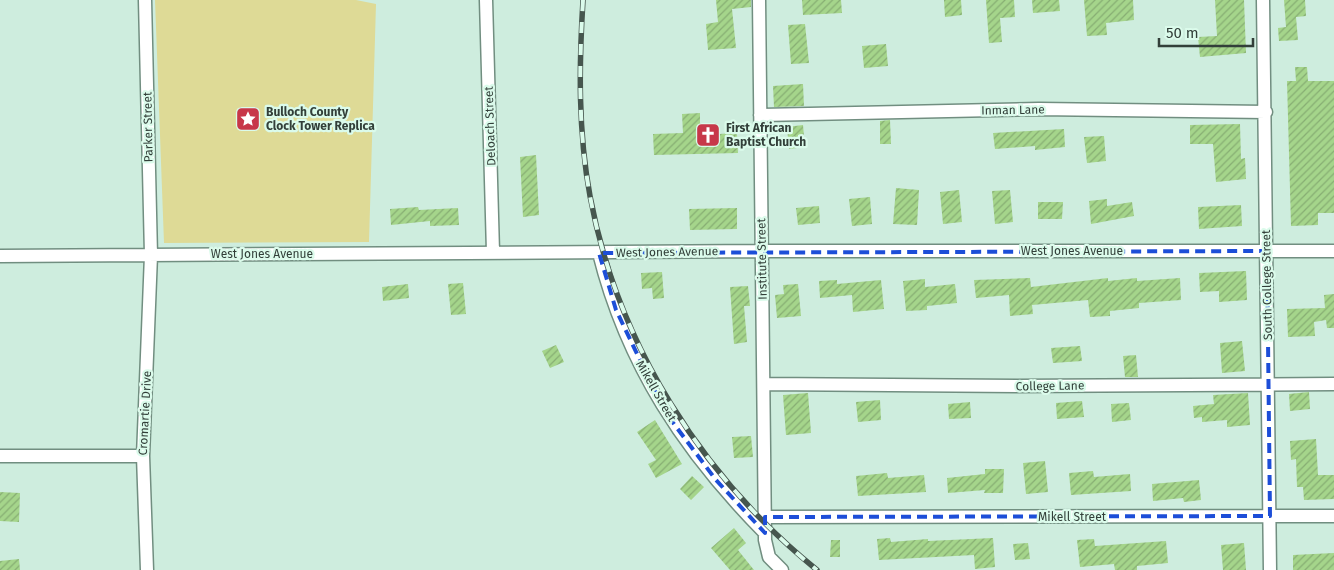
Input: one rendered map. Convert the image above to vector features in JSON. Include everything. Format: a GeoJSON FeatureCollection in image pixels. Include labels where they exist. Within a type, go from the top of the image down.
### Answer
{"type":"FeatureCollection","features":[{"type":"Feature","properties":{"kind":"street","name":"Parker Street"},"geometry":{"type":"LineString","coordinates":[[145,0],[151,255]]}},
{"type":"Feature","properties":{"kind":"street","name":"Deloach Street"},"geometry":{"type":"LineString","coordinates":[[486,0],[493,252]]}},
{"type":"Feature","properties":{"kind":"street","name":"Institute Street"},"geometry":{"type":"LineString","coordinates":[[759,0],[765,384],[765,533],[769,557],[782,570]]}},
{"type":"Feature","properties":{"kind":"street","name":"South College Street"},"geometry":{"type":"LineString","coordinates":[[1263,0],[1266,112],[1270,570]]}},
{"type":"Feature","properties":{"kind":"street","name":"Inman Lane"},"geometry":{"type":"LineString","coordinates":[[760,116],[1039,109],[1266,112]]}},
{"type":"Feature","properties":{"kind":"street","name":"West Jones Avenue"},"geometry":{"type":"LineString","coordinates":[[0,256],[493,252],[1334,251]]}},
{"type":"Feature","properties":{"kind":"street","name":"Mikell Street"},"geometry":{"type":"LineString","coordinates":[[599,253],[616,310],[633,350],[665,412],[716,480],[765,533]]}},
{"type":"Feature","properties":{"kind":"street","name":"Cromartie Drive"},"geometry":{"type":"LineString","coordinates":[[147,570],[143,456],[151,255]]}},
{"type":"Feature","properties":{"kind":"street","name":"College Lane"},"geometry":{"type":"LineString","coordinates":[[765,384],[1017,386],[1334,384]]}},
{"type":"Feature","properties":{"kind":"street"},"geometry":{"type":"LineString","coordinates":[[0,456],[143,456]]}},
{"type":"Feature","properties":{"kind":"street","name":"Mikell Street"},"geometry":{"type":"LineString","coordinates":[[766,517],[1334,516]]}},
{"type":"Feature","properties":{"kind":"highlighted area"},"geometry":{"type":"Polygon","coordinates":[[[1267,251],[1270,516],[765,517],[765,533],[716,480],[665,412],[616,310],[599,253],[1267,251]]]}},
{"type":"Feature","properties":{"kind":"shaded area"},"geometry":{"type":"Polygon","coordinates":[[[155,0],[356,0],[376,4],[369,242],[164,243],[155,0]]]}},
{"type":"Feature","properties":{"kind":"building"},"geometry":{"type":"Polygon","coordinates":[[[716,0],[751,0],[751,7],[732,9],[736,48],[708,50],[706,24],[718,22],[716,0]]]}},
{"type":"Feature","properties":{"kind":"building"},"geometry":{"type":"Polygon","coordinates":[[[802,0],[841,0],[842,13],[803,15],[802,0]]]}},
{"type":"Feature","properties":{"kind":"building"},"geometry":{"type":"Polygon","coordinates":[[[944,0],[961,0],[962,15],[945,17],[944,0]]]}},
{"type":"Feature","properties":{"kind":"building"},"geometry":{"type":"Polygon","coordinates":[[[986,0],[1014,0],[1015,17],[1000,18],[1002,42],[989,43],[986,0]]]}},
{"type":"Feature","properties":{"kind":"building"},"geometry":{"type":"Polygon","coordinates":[[[1032,0],[1059,0],[1060,11],[1033,13],[1032,0]]]}},
{"type":"Feature","properties":{"kind":"building"},"geometry":{"type":"Polygon","coordinates":[[[1084,0],[1133,0],[1134,20],[1106,23],[1107,35],[1087,36],[1084,0]]]}},
{"type":"Feature","properties":{"kind":"building"},"geometry":{"type":"Polygon","coordinates":[[[1215,0],[1244,0],[1246,53],[1200,57],[1198,37],[1217,36],[1215,0]]]}},
{"type":"Feature","properties":{"kind":"building"},"geometry":{"type":"Polygon","coordinates":[[[1284,0],[1305,0],[1306,16],[1296,17],[1298,40],[1279,41],[1278,28],[1286,27],[1284,0]]]}},
{"type":"Feature","properties":{"kind":"building"},"geometry":{"type":"Polygon","coordinates":[[[805,24],[809,63],[791,64],[788,25],[805,24]]]}},
{"type":"Feature","properties":{"kind":"building"},"geometry":{"type":"Polygon","coordinates":[[[886,44],[888,66],[864,68],[862,46],[886,44]]]}},
{"type":"Feature","properties":{"kind":"building"},"geometry":{"type":"Polygon","coordinates":[[[1295,67],[1307,67],[1308,81],[1334,81],[1334,213],[1318,213],[1318,225],[1291,226],[1287,81],[1296,81],[1295,67]]]}},
{"type":"Feature","properties":{"kind":"building"},"geometry":{"type":"Polygon","coordinates":[[[803,84],[804,106],[774,107],[773,86],[803,84]]]}},
{"type":"Feature","properties":{"kind":"building"},"geometry":{"type":"Polygon","coordinates":[[[700,113],[700,135],[737,133],[738,153],[654,155],[653,134],[683,133],[682,114],[700,113]]]}},
{"type":"Feature","properties":{"kind":"building"},"geometry":{"type":"Polygon","coordinates":[[[890,120],[891,144],[880,144],[880,121],[890,120]]]}},
{"type":"Feature","properties":{"kind":"building"},"geometry":{"type":"Polygon","coordinates":[[[1240,124],[1241,159],[1245,158],[1246,179],[1216,182],[1213,144],[1190,144],[1190,125],[1240,124]]]}},
{"type":"Feature","properties":{"kind":"building"},"geometry":{"type":"Polygon","coordinates":[[[803,125],[805,147],[789,149],[787,127],[803,125]]]}},
{"type":"Feature","properties":{"kind":"building"},"geometry":{"type":"Polygon","coordinates":[[[1064,129],[1065,147],[1035,150],[1035,146],[995,149],[993,133],[1064,129]]]}},
{"type":"Feature","properties":{"kind":"building"},"geometry":{"type":"Polygon","coordinates":[[[1104,136],[1106,161],[1087,163],[1084,137],[1104,136]]]}},
{"type":"Feature","properties":{"kind":"building"},"geometry":{"type":"Polygon","coordinates":[[[536,155],[539,215],[523,217],[520,157],[536,155]]]}},
{"type":"Feature","properties":{"kind":"building"},"geometry":{"type":"Polygon","coordinates":[[[896,188],[919,190],[917,225],[893,224],[896,188]]]}},
{"type":"Feature","properties":{"kind":"building"},"geometry":{"type":"Polygon","coordinates":[[[959,190],[962,222],[943,224],[940,192],[959,190]]]}},
{"type":"Feature","properties":{"kind":"building"},"geometry":{"type":"Polygon","coordinates":[[[1010,190],[1013,222],[995,224],[992,191],[1010,190]]]}},
{"type":"Feature","properties":{"kind":"building"},"geometry":{"type":"Polygon","coordinates":[[[870,197],[872,224],[852,226],[849,199],[870,197]]]}},
{"type":"Feature","properties":{"kind":"building"},"geometry":{"type":"Polygon","coordinates":[[[1107,199],[1107,206],[1132,202],[1134,216],[1091,224],[1089,201],[1107,199]]]}},
{"type":"Feature","properties":{"kind":"building"},"geometry":{"type":"Polygon","coordinates":[[[1038,202],[1063,202],[1062,219],[1038,219],[1038,202]]]}},
{"type":"Feature","properties":{"kind":"building"},"geometry":{"type":"Polygon","coordinates":[[[1241,205],[1242,226],[1199,229],[1198,207],[1241,205]]]}},
{"type":"Feature","properties":{"kind":"building"},"geometry":{"type":"Polygon","coordinates":[[[819,206],[820,223],[798,225],[796,208],[819,206]]]}},
{"type":"Feature","properties":{"kind":"building"},"geometry":{"type":"Polygon","coordinates":[[[418,207],[419,210],[458,208],[459,225],[430,226],[430,221],[391,225],[390,209],[418,207]]]}},
{"type":"Feature","properties":{"kind":"building"},"geometry":{"type":"Polygon","coordinates":[[[737,208],[737,229],[690,230],[689,209],[737,208]]]}},
{"type":"Feature","properties":{"kind":"building"},"geometry":{"type":"Polygon","coordinates":[[[1246,271],[1247,300],[1219,302],[1219,291],[1200,292],[1199,273],[1246,271]]]}},
{"type":"Feature","properties":{"kind":"building"},"geometry":{"type":"Polygon","coordinates":[[[662,272],[664,298],[653,299],[652,288],[642,289],[641,273],[662,272]]]}},
{"type":"Feature","properties":{"kind":"building"},"geometry":{"type":"Polygon","coordinates":[[[1030,278],[1031,287],[1108,278],[1108,281],[1137,278],[1137,281],[1180,278],[1181,300],[1139,303],[1139,308],[1110,311],[1110,316],[1090,317],[1088,300],[1032,305],[1033,314],[1010,316],[1009,295],[976,298],[974,280],[1030,278]]]}},
{"type":"Feature","properties":{"kind":"building"},"geometry":{"type":"Polygon","coordinates":[[[925,279],[925,287],[955,284],[957,303],[927,306],[927,310],[906,311],[903,281],[925,279]]]}},
{"type":"Feature","properties":{"kind":"building"},"geometry":{"type":"Polygon","coordinates":[[[837,280],[837,284],[881,280],[884,309],[853,312],[852,295],[820,298],[819,281],[837,280]]]}},
{"type":"Feature","properties":{"kind":"building"},"geometry":{"type":"Polygon","coordinates":[[[463,283],[466,314],[451,315],[448,284],[463,283]]]}},
{"type":"Feature","properties":{"kind":"building"},"geometry":{"type":"Polygon","coordinates":[[[408,284],[409,298],[383,301],[382,287],[408,284]]]}},
{"type":"Feature","properties":{"kind":"building"},"geometry":{"type":"Polygon","coordinates":[[[798,284],[801,316],[777,318],[775,295],[784,294],[783,285],[798,284]]]}},
{"type":"Feature","properties":{"kind":"building"},"geometry":{"type":"Polygon","coordinates":[[[748,286],[750,306],[744,306],[747,342],[734,344],[730,287],[748,286]]]}},
{"type":"Feature","properties":{"kind":"building"},"geometry":{"type":"Polygon","coordinates":[[[1334,294],[1334,328],[1327,328],[1326,320],[1314,322],[1315,336],[1288,337],[1287,309],[1325,308],[1324,295],[1334,294]]]}},
{"type":"Feature","properties":{"kind":"building"},"geometry":{"type":"Polygon","coordinates":[[[1242,341],[1245,371],[1222,373],[1220,343],[1242,341]]]}},
{"type":"Feature","properties":{"kind":"building"},"geometry":{"type":"Polygon","coordinates":[[[556,345],[564,362],[550,368],[542,351],[556,345]]]}},
{"type":"Feature","properties":{"kind":"building"},"geometry":{"type":"Polygon","coordinates":[[[1080,346],[1082,361],[1053,363],[1051,348],[1080,346]]]}},
{"type":"Feature","properties":{"kind":"building"},"geometry":{"type":"Polygon","coordinates":[[[1136,355],[1138,377],[1125,377],[1123,356],[1136,355]]]}},
{"type":"Feature","properties":{"kind":"building"},"geometry":{"type":"Polygon","coordinates":[[[1309,392],[1310,409],[1290,411],[1289,394],[1309,392]]]}},
{"type":"Feature","properties":{"kind":"building"},"geometry":{"type":"Polygon","coordinates":[[[808,393],[811,433],[786,435],[783,395],[808,393]]]}},
{"type":"Feature","properties":{"kind":"building"},"geometry":{"type":"Polygon","coordinates":[[[1248,393],[1250,425],[1227,427],[1227,420],[1202,422],[1202,417],[1194,418],[1193,406],[1214,404],[1213,395],[1248,393]]]}},
{"type":"Feature","properties":{"kind":"building"},"geometry":{"type":"Polygon","coordinates":[[[880,400],[881,420],[858,422],[856,402],[880,400]]]}},
{"type":"Feature","properties":{"kind":"building"},"geometry":{"type":"Polygon","coordinates":[[[1082,401],[1084,417],[1057,419],[1056,403],[1082,401]]]}},
{"type":"Feature","properties":{"kind":"building"},"geometry":{"type":"Polygon","coordinates":[[[970,402],[971,418],[949,419],[948,404],[970,402]]]}},
{"type":"Feature","properties":{"kind":"building"},"geometry":{"type":"Polygon","coordinates":[[[1129,403],[1131,420],[1112,422],[1111,404],[1129,403]]]}},
{"type":"Feature","properties":{"kind":"building"},"geometry":{"type":"Polygon","coordinates":[[[655,420],[682,464],[656,478],[648,464],[656,460],[637,432],[655,420]]]}},
{"type":"Feature","properties":{"kind":"building"},"geometry":{"type":"Polygon","coordinates":[[[751,436],[753,457],[734,458],[732,437],[751,436]]]}},
{"type":"Feature","properties":{"kind":"building"},"geometry":{"type":"Polygon","coordinates":[[[1316,439],[1318,475],[1334,475],[1334,499],[1304,500],[1303,487],[1297,487],[1296,459],[1291,460],[1290,441],[1316,439]]]}},
{"type":"Feature","properties":{"kind":"building"},"geometry":{"type":"Polygon","coordinates":[[[1045,461],[1048,492],[1026,494],[1023,463],[1045,461]]]}},
{"type":"Feature","properties":{"kind":"building"},"geometry":{"type":"Polygon","coordinates":[[[985,469],[1004,469],[1003,493],[984,493],[985,490],[948,493],[947,478],[985,474],[985,469]]]}},
{"type":"Feature","properties":{"kind":"building"},"geometry":{"type":"Polygon","coordinates":[[[1093,471],[1094,477],[1130,474],[1131,491],[1071,495],[1069,473],[1093,471]]]}},
{"type":"Feature","properties":{"kind":"building"},"geometry":{"type":"Polygon","coordinates":[[[887,473],[888,478],[924,475],[926,492],[858,496],[856,476],[887,473]]]}},
{"type":"Feature","properties":{"kind":"building"},"geometry":{"type":"Polygon","coordinates":[[[692,476],[704,487],[691,500],[680,489],[692,476]]]}},
{"type":"Feature","properties":{"kind":"building"},"geometry":{"type":"Polygon","coordinates":[[[1199,480],[1201,500],[1184,502],[1183,498],[1153,501],[1152,484],[1199,480]]]}},
{"type":"Feature","properties":{"kind":"building"},"geometry":{"type":"Polygon","coordinates":[[[0,492],[20,493],[19,522],[0,521],[0,492]]]}},
{"type":"Feature","properties":{"kind":"building"},"geometry":{"type":"Polygon","coordinates":[[[734,528],[746,543],[738,550],[754,570],[730,570],[711,548],[734,528]]]}},
{"type":"Feature","properties":{"kind":"building"},"geometry":{"type":"Polygon","coordinates":[[[890,538],[891,542],[928,539],[928,541],[993,538],[995,567],[975,569],[974,555],[879,560],[877,539],[890,538]]]}},
{"type":"Feature","properties":{"kind":"building"},"geometry":{"type":"Polygon","coordinates":[[[1094,539],[1095,546],[1166,541],[1168,563],[1137,566],[1137,570],[1115,570],[1114,564],[1080,567],[1077,540],[1094,539]]]}},
{"type":"Feature","properties":{"kind":"building"},"geometry":{"type":"Polygon","coordinates":[[[831,540],[840,540],[840,557],[830,557],[831,540]]]}},
{"type":"Feature","properties":{"kind":"building"},"geometry":{"type":"Polygon","coordinates":[[[1028,543],[1030,559],[1015,560],[1013,544],[1028,543]]]}},
{"type":"Feature","properties":{"kind":"building"},"geometry":{"type":"Polygon","coordinates":[[[1244,543],[1246,570],[1223,570],[1221,545],[1244,543]]]}},
{"type":"Feature","properties":{"kind":"building"},"geometry":{"type":"Polygon","coordinates":[[[1334,553],[1334,570],[1293,570],[1293,555],[1334,553]]]}},
{"type":"Feature","properties":{"kind":"building"},"geometry":{"type":"Polygon","coordinates":[[[19,559],[20,570],[0,570],[0,561],[19,559]]]}},
{"type":"Feature","properties":{"kind":"railway"},"geometry":{"type":"LineString","coordinates":[[583,0],[580,98],[586,172],[603,250],[621,303],[643,354],[671,403],[702,450],[737,493],[775,533],[817,570]]}},
{"type":"Feature","properties":{"kind":"place","name":"Bulloch County Clock Tower Replica"},"geometry":{"type":"Point","coordinates":[248,119]}},
{"type":"Feature","properties":{"kind":"place","name":"First African Baptist Church"},"geometry":{"type":"Point","coordinates":[708,135]}}]}
